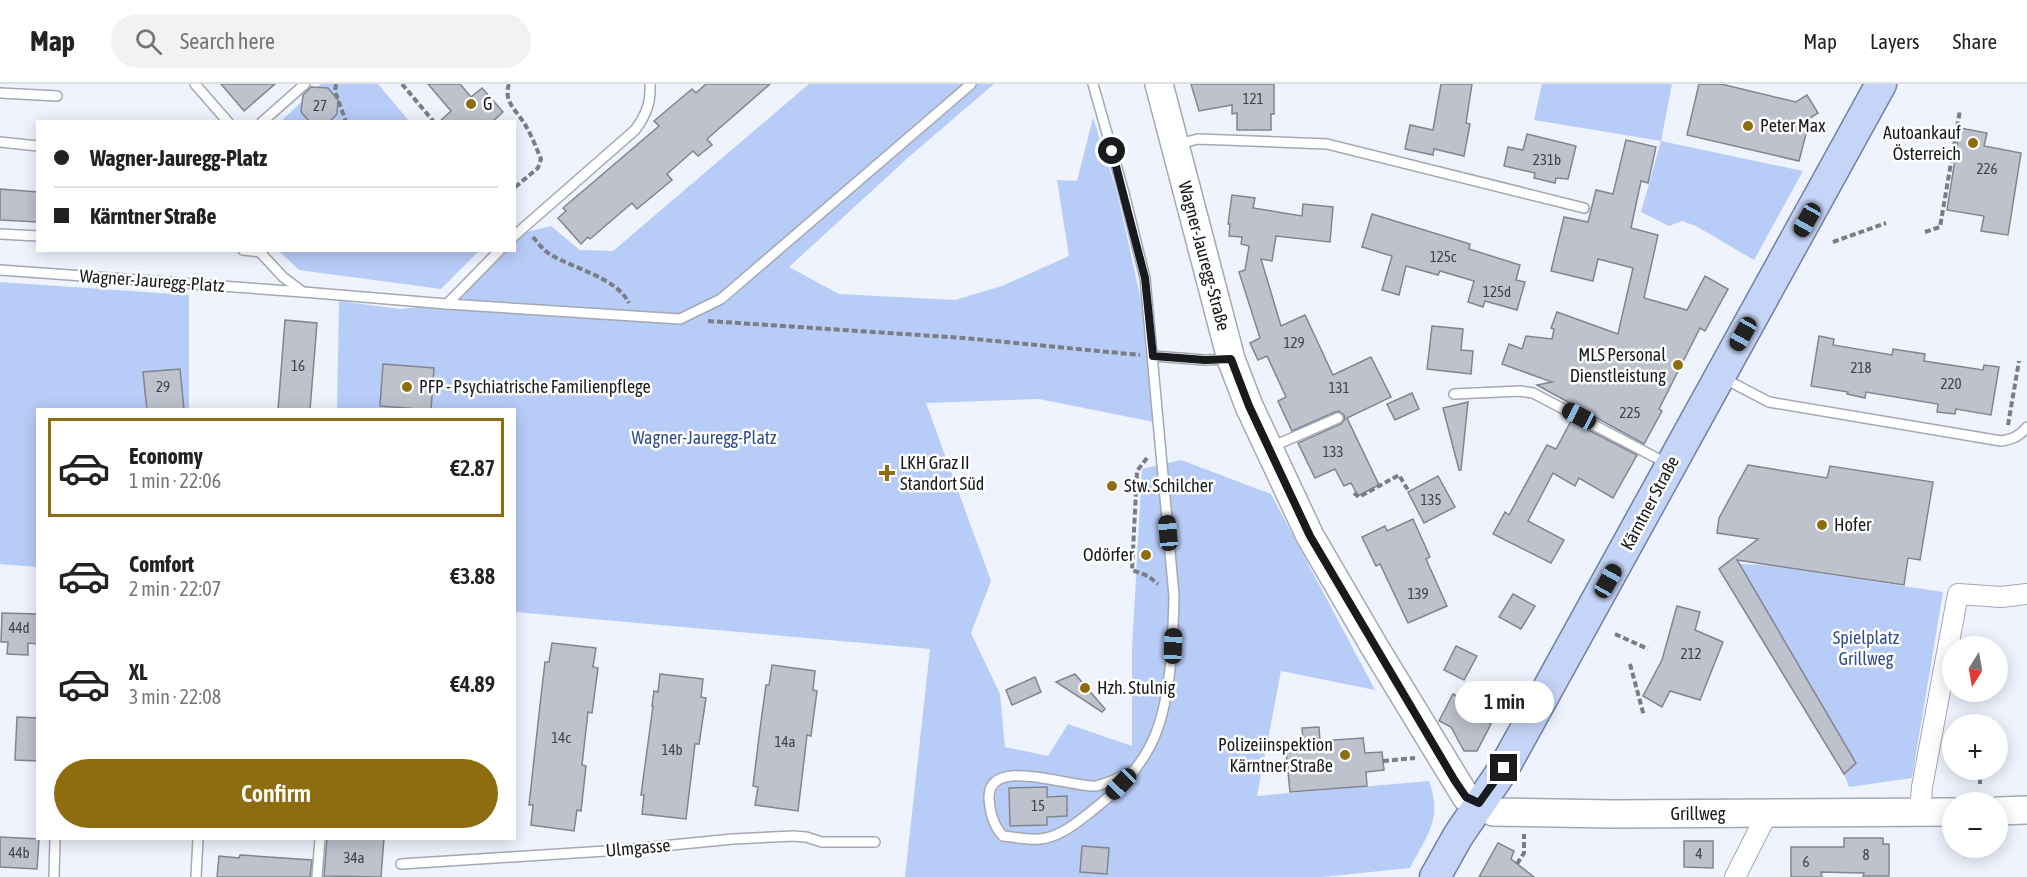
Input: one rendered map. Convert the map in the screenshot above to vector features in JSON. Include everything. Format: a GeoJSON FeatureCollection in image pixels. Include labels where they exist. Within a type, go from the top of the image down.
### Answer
{"type":"FeatureCollection","features":[{"type":"Feature","properties":{"kind":"main road","name":"Wagner-Jauregg-Straße"},"geometry":{"type":"LineString","coordinates":[[1159,84],[1175,145],[1218,360],[1249,406],[1310,536],[1374,646],[1455,781],[1466,797],[1479,803]]}},
{"type":"Feature","properties":{"kind":"main road","name":"Kärntner Straße"},"geometry":{"type":"LineString","coordinates":[[1435,877],[1479,803],[1504,768],[1881,84]]}},
{"type":"Feature","properties":{"kind":"main road","name":"Grillweg"},"geometry":{"type":"LineString","coordinates":[[1479,803],[1493,812],[1612,814],[1942,812]]}},
{"type":"Feature","properties":{"kind":"main road"},"geometry":{"type":"LineString","coordinates":[[2008,811],[2027,810]]}},
{"type":"Feature","properties":{"kind":"street"},"geometry":{"type":"LineString","coordinates":[[1920,812],[1922,787],[1959,594],[2001,597],[2027,594]]}},
{"type":"Feature","properties":{"kind":"street"},"geometry":{"type":"LineString","coordinates":[[1735,877],[1767,814]]}},
{"type":"Feature","properties":{"kind":"lane"},"geometry":{"type":"LineString","coordinates":[[195,84],[226,120]]}},
{"type":"Feature","properties":{"kind":"lane"},"geometry":{"type":"LineString","coordinates":[[264,120],[305,84]]}},
{"type":"Feature","properties":{"kind":"lane"},"geometry":{"type":"LineString","coordinates":[[516,234],[635,130],[646,114],[651,98],[650,84]]}},
{"type":"Feature","properties":{"kind":"lane","name":"Wagner-Jauregg-Platz"},"geometry":{"type":"LineString","coordinates":[[0,270],[680,319],[721,299],[971,84]]}},
{"type":"Feature","properties":{"kind":"lane"},"geometry":{"type":"LineString","coordinates":[[1094,84],[1145,278],[1174,597],[1173,646],[1161,717],[1150,747],[1135,770],[1108,798],[1060,833],[1040,839],[1003,836],[995,828],[989,795],[994,784],[1005,777],[1031,776],[1094,786],[1135,770]]}},
{"type":"Feature","properties":{"kind":"lane"},"geometry":{"type":"LineString","coordinates":[[0,93],[57,96]]}},
{"type":"Feature","properties":{"kind":"lane"},"geometry":{"type":"LineString","coordinates":[[1175,145],[1198,139],[1327,144],[1584,208]]}},
{"type":"Feature","properties":{"kind":"lane"},"geometry":{"type":"LineString","coordinates":[[0,142],[36,146]]}},
{"type":"Feature","properties":{"kind":"lane"},"geometry":{"type":"LineString","coordinates":[[0,234],[36,236]]}},
{"type":"Feature","properties":{"kind":"lane"},"geometry":{"type":"LineString","coordinates":[[260,252],[284,277],[303,292]]}},
{"type":"Feature","properties":{"kind":"lane"},"geometry":{"type":"LineString","coordinates":[[447,304],[498,252]]}},
{"type":"Feature","properties":{"kind":"lane"},"geometry":{"type":"LineString","coordinates":[[1153,356],[1218,360]]}},
{"type":"Feature","properties":{"kind":"lane"},"geometry":{"type":"LineString","coordinates":[[1720,376],[1769,402],[2001,441],[2014,438],[2023,433],[2027,427]]}},
{"type":"Feature","properties":{"kind":"lane"},"geometry":{"type":"LineString","coordinates":[[1455,394],[1520,391],[1533,393],[1670,465]]}},
{"type":"Feature","properties":{"kind":"lane"},"geometry":{"type":"LineString","coordinates":[[1269,448],[1338,418]]}},
{"type":"Feature","properties":{"kind":"lane","name":"Ulmgasse"},"geometry":{"type":"LineString","coordinates":[[401,864],[621,850],[745,838],[793,836],[822,842],[875,843]]}},
{"type":"Feature","properties":{"kind":"lane"},"geometry":{"type":"LineString","coordinates":[[54,877],[55,840]]}},
{"type":"Feature","properties":{"kind":"lane"},"geometry":{"type":"LineString","coordinates":[[196,877],[198,840]]}},
{"type":"Feature","properties":{"kind":"lane"},"geometry":{"type":"LineString","coordinates":[[317,877],[320,840]]}},
{"type":"Feature","properties":{"kind":"path"},"geometry":{"type":"LineString","coordinates":[[336,84],[335,91],[345,120]]}},
{"type":"Feature","properties":{"kind":"path"},"geometry":{"type":"LineString","coordinates":[[402,84],[432,120]]}},
{"type":"Feature","properties":{"kind":"path"},"geometry":{"type":"LineString","coordinates":[[509,84],[506,91],[510,105],[524,123],[541,159],[538,168],[516,186]]}},
{"type":"Feature","properties":{"kind":"path"},"geometry":{"type":"LineString","coordinates":[[1924,232],[1940,227],[1960,110]]}},
{"type":"Feature","properties":{"kind":"path"},"geometry":{"type":"LineString","coordinates":[[1833,242],[1886,223]]}},
{"type":"Feature","properties":{"kind":"path"},"geometry":{"type":"LineString","coordinates":[[524,227],[547,252],[568,265],[602,278],[626,297],[636,316]]}},
{"type":"Feature","properties":{"kind":"path"},"geometry":{"type":"LineString","coordinates":[[680,319],[964,338],[1153,356]]}},
{"type":"Feature","properties":{"kind":"path"},"geometry":{"type":"LineString","coordinates":[[2014,438],[2007,427],[2019,361]]}},
{"type":"Feature","properties":{"kind":"path"},"geometry":{"type":"LineString","coordinates":[[1160,441],[1137,471],[1132,570],[1148,576],[1174,597]]}},
{"type":"Feature","properties":{"kind":"path"},"geometry":{"type":"LineString","coordinates":[[1354,494],[1359,497],[1400,475],[1409,492]]}},
{"type":"Feature","properties":{"kind":"path"},"geometry":{"type":"LineString","coordinates":[[1615,634],[1648,649]]}},
{"type":"Feature","properties":{"kind":"path"},"geometry":{"type":"LineString","coordinates":[[1630,664],[1644,716]]}},
{"type":"Feature","properties":{"kind":"path"},"geometry":{"type":"LineString","coordinates":[[1383,761],[1419,757]]}},
{"type":"Feature","properties":{"kind":"path"},"geometry":{"type":"LineString","coordinates":[[1517,864],[1524,853],[1524,831]]}},
{"type":"Feature","properties":{"kind":"green space"},"geometry":{"type":"Polygon","coordinates":[[[321,84],[378,84],[408,120],[282,120],[321,84]]]}},
{"type":"Feature","properties":{"kind":"green space","name":"Wagner-Jauregg-Platz"},"geometry":{"type":"Polygon","coordinates":[[[809,84],[994,84],[911,155],[789,267],[839,294],[955,300],[1002,286],[1069,256],[1057,180],[1077,181],[1093,118],[1117,192],[1141,300],[1154,422],[1039,399],[926,403],[991,581],[971,633],[1000,694],[1005,747],[1048,756],[1068,724],[1132,746],[1132,649],[1142,469],[1181,460],[1271,494],[1375,690],[1281,671],[1257,796],[1429,781],[1433,794],[1434,817],[1410,868],[1322,877],[905,877],[930,649],[516,612],[516,408],[337,408],[339,301],[400,309],[447,304],[491,252],[516,252],[516,235],[551,226],[580,250],[613,251],[809,84]]]}},
{"type":"Feature","properties":{"kind":"green space"},"geometry":{"type":"Polygon","coordinates":[[[1542,84],[1672,84],[1661,141],[1534,120],[1542,84]]]}},
{"type":"Feature","properties":{"kind":"green space"},"geometry":{"type":"Polygon","coordinates":[[[1661,141],[1803,171],[1754,260],[1696,226],[1682,221],[1669,226],[1641,212],[1661,141]]]}},
{"type":"Feature","properties":{"kind":"green space"},"geometry":{"type":"Polygon","coordinates":[[[280,252],[478,252],[441,289],[299,270],[280,252]]]}},
{"type":"Feature","properties":{"kind":"green space"},"geometry":{"type":"Polygon","coordinates":[[[0,282],[189,295],[189,408],[36,408],[36,567],[0,564],[0,282]]]}},
{"type":"Feature","properties":{"kind":"green space","name":"Spielplatz Grillweg"},"geometry":{"type":"Polygon","coordinates":[[[1739,564],[1764,565],[1943,592],[1912,778],[1849,787],[1844,774],[1856,762],[1739,564]]]}},
{"type":"Feature","properties":{"kind":"building"},"geometry":{"type":"Polygon","coordinates":[[[221,84],[275,84],[244,111],[221,84]]]}},
{"type":"Feature","properties":{"kind":"building","name":"G"},"geometry":{"type":"Polygon","coordinates":[[[428,84],[460,84],[471,97],[482,88],[503,112],[494,120],[441,120],[451,111],[428,84]]]}},
{"type":"Feature","properties":{"kind":"building"},"geometry":{"type":"Polygon","coordinates":[[[706,84],[770,84],[707,139],[712,145],[698,156],[693,151],[667,174],[672,180],[637,209],[632,203],[581,244],[558,218],[566,211],[563,208],[659,126],[654,121],[692,89],[696,93],[706,84]]]}},
{"type":"Feature","properties":{"kind":"building"},"geometry":{"type":"Polygon","coordinates":[[[1191,84],[1274,84],[1274,114],[1271,114],[1271,130],[1237,130],[1237,113],[1232,114],[1232,105],[1199,111],[1191,84]]]}},
{"type":"Feature","properties":{"kind":"building"},"geometry":{"type":"Polygon","coordinates":[[[1441,84],[1472,84],[1466,123],[1470,124],[1464,156],[1434,149],[1433,155],[1405,149],[1410,125],[1433,130],[1441,84]]]}},
{"type":"Feature","properties":{"kind":"building","name":"Peter Max"},"geometry":{"type":"Polygon","coordinates":[[[1699,84],[1721,84],[1796,102],[1807,95],[1818,113],[1810,118],[1799,161],[1687,135],[1699,84]]]}},
{"type":"Feature","properties":{"kind":"building"},"geometry":{"type":"Polygon","coordinates":[[[311,87],[328,88],[338,100],[337,114],[331,120],[308,120],[301,112],[303,95],[311,87]]]}},
{"type":"Feature","properties":{"kind":"building"},"geometry":{"type":"Polygon","coordinates":[[[1960,128],[1987,133],[1984,146],[2021,153],[2008,235],[1981,231],[1984,216],[1947,210],[1960,128]]]}},
{"type":"Feature","properties":{"kind":"building"},"geometry":{"type":"Polygon","coordinates":[[[1527,134],[1576,146],[1568,179],[1556,178],[1555,183],[1534,178],[1535,173],[1504,166],[1508,147],[1523,150],[1527,134]]]}},
{"type":"Feature","properties":{"kind":"building"},"geometry":{"type":"Polygon","coordinates":[[[1626,140],[1656,147],[1648,183],[1641,181],[1631,228],[1658,235],[1644,298],[1687,310],[1705,276],[1728,289],[1705,331],[1700,328],[1659,409],[1662,411],[1644,444],[1537,385],[1552,382],[1502,364],[1509,344],[1522,349],[1526,336],[1552,339],[1554,329],[1551,328],[1557,312],[1618,334],[1633,268],[1598,259],[1593,281],[1551,271],[1564,217],[1588,222],[1596,190],[1613,194],[1626,140]]]}},
{"type":"Feature","properties":{"kind":"building"},"geometry":{"type":"Polygon","coordinates":[[[0,189],[36,192],[36,222],[0,220],[0,189]]]}},
{"type":"Feature","properties":{"kind":"building"},"geometry":{"type":"Polygon","coordinates":[[[1232,195],[1255,198],[1253,208],[1302,216],[1303,204],[1333,207],[1330,242],[1276,236],[1272,261],[1261,259],[1281,326],[1305,315],[1333,375],[1371,357],[1391,397],[1347,418],[1379,485],[1358,496],[1351,483],[1344,486],[1335,469],[1315,478],[1298,443],[1341,424],[1345,419],[1344,415],[1339,411],[1335,412],[1292,431],[1278,401],[1286,397],[1267,356],[1258,360],[1250,343],[1260,338],[1239,272],[1245,270],[1249,246],[1241,244],[1242,237],[1229,236],[1230,224],[1228,224],[1232,195]]]}},
{"type":"Feature","properties":{"kind":"building"},"geometry":{"type":"Polygon","coordinates":[[[1372,214],[1470,244],[1469,249],[1520,265],[1516,280],[1525,282],[1517,310],[1485,301],[1483,307],[1468,302],[1474,281],[1440,271],[1438,275],[1406,266],[1399,295],[1382,290],[1392,256],[1362,247],[1372,214]]]}},
{"type":"Feature","properties":{"kind":"building"},"geometry":{"type":"Polygon","coordinates":[[[285,320],[317,323],[310,408],[278,408],[285,320]]]}},
{"type":"Feature","properties":{"kind":"building"},"geometry":{"type":"Polygon","coordinates":[[[1432,326],[1463,329],[1461,350],[1473,351],[1471,374],[1427,369],[1432,326]]]}},
{"type":"Feature","properties":{"kind":"building"},"geometry":{"type":"Polygon","coordinates":[[[1819,336],[1834,339],[1833,345],[1892,355],[1893,349],[1925,354],[1924,361],[1983,370],[1984,365],[1999,367],[1991,415],[1956,409],[1955,414],[1937,412],[1938,404],[1866,392],[1865,398],[1847,394],[1848,392],[1811,386],[1819,336]]]}},
{"type":"Feature","properties":{"kind":"building","name":"PFP - Psychiatrische Familienpflege"},"geometry":{"type":"Polygon","coordinates":[[[383,364],[434,368],[431,408],[380,406],[383,364]]]}},
{"type":"Feature","properties":{"kind":"building"},"geometry":{"type":"Polygon","coordinates":[[[180,369],[184,408],[147,408],[143,372],[180,369]]]}},
{"type":"Feature","properties":{"kind":"building"},"geometry":{"type":"Polygon","coordinates":[[[1412,393],[1419,409],[1395,420],[1387,404],[1412,393]]]}},
{"type":"Feature","properties":{"kind":"building"},"geometry":{"type":"Polygon","coordinates":[[[1468,402],[1461,470],[1459,470],[1443,408],[1468,402]]]}},
{"type":"Feature","properties":{"kind":"building"},"geometry":{"type":"Polygon","coordinates":[[[1571,421],[1637,455],[1613,498],[1579,478],[1575,486],[1553,473],[1528,521],[1564,540],[1551,563],[1493,534],[1505,512],[1509,515],[1547,445],[1556,449],[1571,421]]]}},
{"type":"Feature","properties":{"kind":"building","name":"Hofer"},"geometry":{"type":"Polygon","coordinates":[[[1748,465],[1827,478],[1830,466],[1933,482],[1920,560],[1908,558],[1904,585],[1737,560],[1856,763],[1844,774],[1719,569],[1758,539],[1717,533],[1719,518],[1748,465]]]}},
{"type":"Feature","properties":{"kind":"building"},"geometry":{"type":"Polygon","coordinates":[[[1438,476],[1455,507],[1424,523],[1408,492],[1438,476]]]}},
{"type":"Feature","properties":{"kind":"building"},"geometry":{"type":"Polygon","coordinates":[[[1413,519],[1430,557],[1426,559],[1447,606],[1408,623],[1380,564],[1376,566],[1362,537],[1385,526],[1387,531],[1413,519]]]}},
{"type":"Feature","properties":{"kind":"building"},"geometry":{"type":"Polygon","coordinates":[[[1513,594],[1535,606],[1521,629],[1499,617],[1513,594]]]}},
{"type":"Feature","properties":{"kind":"building"},"geometry":{"type":"Polygon","coordinates":[[[1677,606],[1700,612],[1695,630],[1723,642],[1700,700],[1670,691],[1662,707],[1643,696],[1662,660],[1677,606]]]}},
{"type":"Feature","properties":{"kind":"building"},"geometry":{"type":"Polygon","coordinates":[[[2,613],[36,614],[36,644],[28,643],[28,655],[7,654],[8,642],[1,642],[2,613]]]}},
{"type":"Feature","properties":{"kind":"building"},"geometry":{"type":"Polygon","coordinates":[[[552,643],[596,648],[593,667],[598,668],[592,713],[588,712],[582,765],[586,766],[581,811],[577,810],[574,831],[531,825],[533,805],[529,805],[540,705],[545,662],[549,662],[552,643]]]}},
{"type":"Feature","properties":{"kind":"building"},"geometry":{"type":"Polygon","coordinates":[[[1456,646],[1477,656],[1464,680],[1444,670],[1456,646]]]}},
{"type":"Feature","properties":{"kind":"building"},"geometry":{"type":"Polygon","coordinates":[[[772,665],[815,671],[813,690],[817,691],[811,736],[807,735],[798,811],[755,805],[758,787],[753,786],[766,685],[769,685],[772,665]]]}},
{"type":"Feature","properties":{"kind":"building"},"geometry":{"type":"Polygon","coordinates":[[[660,674],[703,679],[701,697],[706,698],[699,744],[695,744],[686,819],[642,814],[644,795],[641,795],[652,706],[654,691],[658,692],[660,674]]]}},
{"type":"Feature","properties":{"kind":"building"},"geometry":{"type":"Polygon","coordinates":[[[1075,674],[1105,709],[1102,712],[1056,682],[1075,674]]]}},
{"type":"Feature","properties":{"kind":"building"},"geometry":{"type":"Polygon","coordinates":[[[1035,677],[1041,692],[1012,705],[1006,690],[1035,677]]]}},
{"type":"Feature","properties":{"kind":"building"},"geometry":{"type":"Polygon","coordinates":[[[1453,694],[1480,709],[1476,716],[1491,724],[1477,751],[1464,751],[1451,727],[1439,721],[1453,694]]]}},
{"type":"Feature","properties":{"kind":"building"},"geometry":{"type":"Polygon","coordinates":[[[17,717],[36,718],[36,761],[15,760],[17,717]]]}},
{"type":"Feature","properties":{"kind":"building"},"geometry":{"type":"Polygon","coordinates":[[[1319,727],[1320,741],[1363,738],[1365,753],[1382,752],[1384,770],[1366,772],[1367,786],[1290,792],[1286,751],[1304,749],[1302,728],[1319,727]]]}},
{"type":"Feature","properties":{"kind":"building"},"geometry":{"type":"Polygon","coordinates":[[[1047,787],[1047,797],[1067,796],[1067,816],[1047,817],[1047,825],[1010,826],[1009,788],[1047,787]]]}},
{"type":"Feature","properties":{"kind":"building"},"geometry":{"type":"Polygon","coordinates":[[[0,837],[39,840],[37,869],[0,867],[0,837]]]}},
{"type":"Feature","properties":{"kind":"building"},"geometry":{"type":"Polygon","coordinates":[[[1844,838],[1883,838],[1883,844],[1889,844],[1889,876],[1821,872],[1822,877],[1791,877],[1791,847],[1844,847],[1844,838]]]}},
{"type":"Feature","properties":{"kind":"building"},"geometry":{"type":"Polygon","coordinates":[[[327,840],[384,840],[381,877],[324,876],[327,840]]]}},
{"type":"Feature","properties":{"kind":"building"},"geometry":{"type":"Polygon","coordinates":[[[1684,841],[1713,841],[1713,868],[1684,867],[1684,841]]]}},
{"type":"Feature","properties":{"kind":"building"},"geometry":{"type":"Polygon","coordinates":[[[1498,843],[1514,851],[1511,859],[1534,877],[1479,877],[1498,843]]]}},
{"type":"Feature","properties":{"kind":"building"},"geometry":{"type":"Polygon","coordinates":[[[1082,846],[1109,848],[1107,874],[1080,872],[1082,846]]]}},
{"type":"Feature","properties":{"kind":"building"},"geometry":{"type":"Polygon","coordinates":[[[240,855],[312,860],[310,877],[217,877],[219,856],[239,858],[240,855]]]}},
{"type":"Feature","properties":{"kind":"place","name":"G"},"geometry":{"type":"Point","coordinates":[471,104]}},
{"type":"Feature","properties":{"kind":"place","name":"Peter Max"},"geometry":{"type":"Point","coordinates":[1748,126]}},
{"type":"Feature","properties":{"kind":"place","name":"Autoankauf Österreich"},"geometry":{"type":"Point","coordinates":[1973,143]}},
{"type":"Feature","properties":{"kind":"place","name":"MLS Personal Dienstleistung"},"geometry":{"type":"Point","coordinates":[1678,365]}},
{"type":"Feature","properties":{"kind":"place","name":"PFP - Psychiatrische Familienpflege"},"geometry":{"type":"Point","coordinates":[407,387]}},
{"type":"Feature","properties":{"kind":"place","name":"LKH Graz II Standort Süd"},"geometry":{"type":"Point","coordinates":[887,473]}},
{"type":"Feature","properties":{"kind":"place","name":"Stw. Schilcher"},"geometry":{"type":"Point","coordinates":[1112,486]}},
{"type":"Feature","properties":{"kind":"place","name":"Hofer"},"geometry":{"type":"Point","coordinates":[1822,525]}},
{"type":"Feature","properties":{"kind":"place","name":"Odörfer"},"geometry":{"type":"Point","coordinates":[1146,555]}},
{"type":"Feature","properties":{"kind":"place","name":"Hzh. Stulnig"},"geometry":{"type":"Point","coordinates":[1085,688]}},
{"type":"Feature","properties":{"kind":"place","name":"Polizeiinspektion Kärntner Straße"},"geometry":{"type":"Point","coordinates":[1345,755]}},
{"type":"Feature","properties":{"kind":"route"},"geometry":{"type":"LineString","coordinates":[[1112,151],[1145,278],[1153,356],[1205,360],[1231,359],[1249,406],[1310,536],[1455,781],[1466,797],[1479,803],[1504,768]]}}]}
